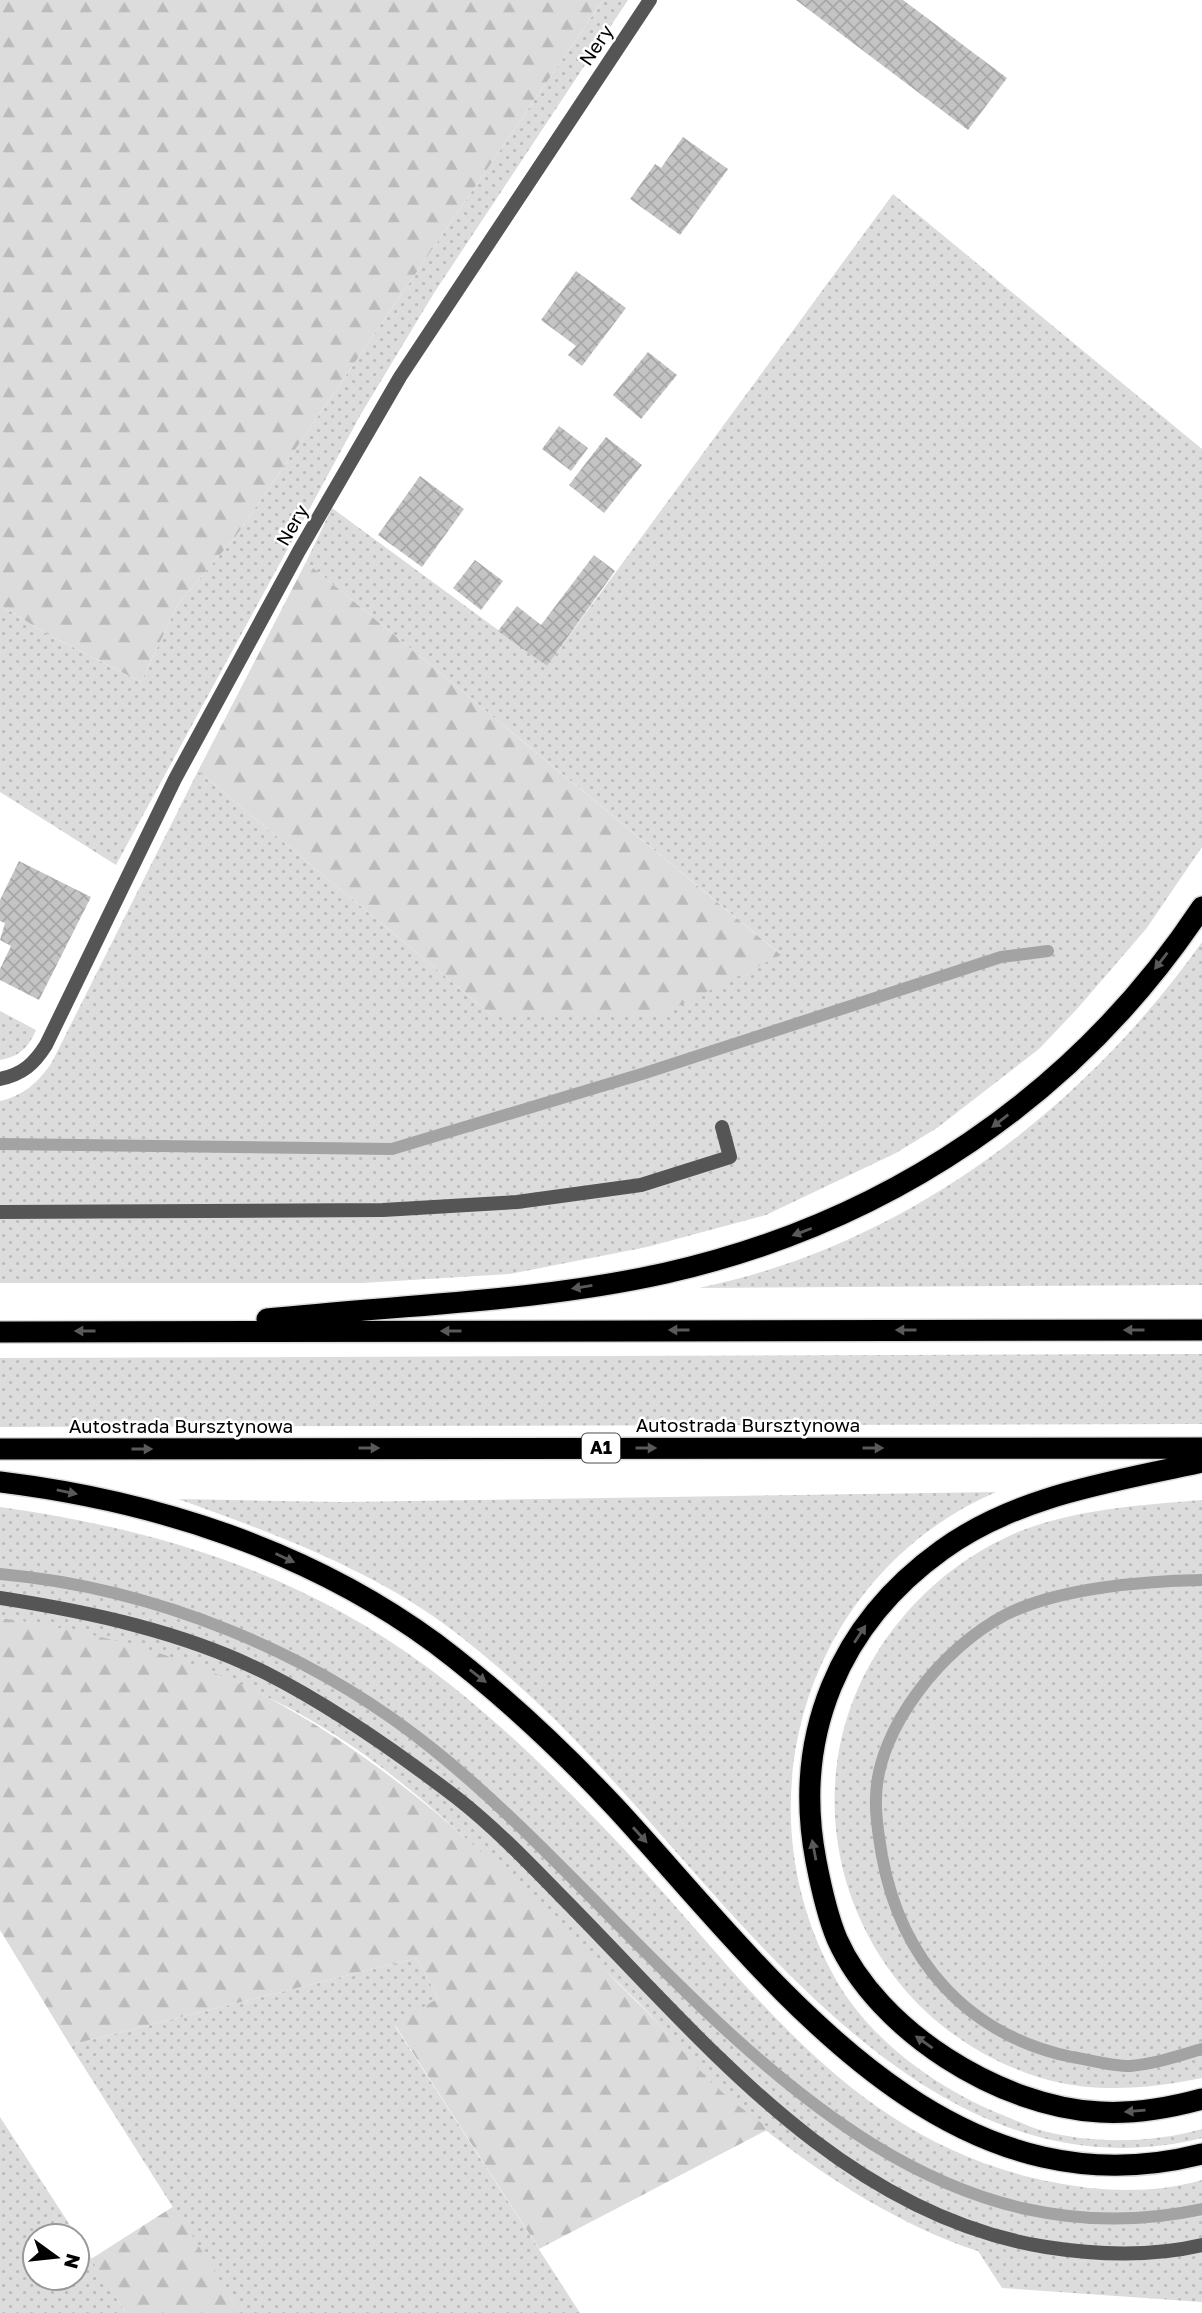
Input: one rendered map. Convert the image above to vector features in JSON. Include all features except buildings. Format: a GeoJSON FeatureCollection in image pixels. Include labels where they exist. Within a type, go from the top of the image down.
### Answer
{"type":"FeatureCollection","features":[{"type":"Feature","properties":{"kind":"highway"},"geometry":{"type":"LineString","coordinates":[[153,1331],[574,1289],[702,1264],[825,1223],[937,1166],[1000,1121],[1052,1079],[1149,977],[1202,907]]}},
{"type":"Feature","properties":{"kind":"highway"},"geometry":{"type":"LineString","coordinates":[[0,1332],[1202,1330]]}},
{"type":"Feature","properties":{"kind":"highway","name":"Autostrada Bursztynowa"},"geometry":{"type":"LineString","coordinates":[[0,1449],[1202,1448]]}},
{"type":"Feature","properties":{"kind":"highway"},"geometry":{"type":"LineString","coordinates":[[1202,1462],[1074,1491],[1013,1511],[979,1527],[916,1570],[861,1632],[827,1692],[813,1741],[808,1792],[811,1838],[820,1884],[838,1940],[878,2000],[912,2034],[954,2064],[999,2088],[1070,2109],[1124,2112],[1167,2108],[1202,2099]]}},
{"type":"Feature","properties":{"kind":"highway"},"geometry":{"type":"LineString","coordinates":[[0,1482],[61,1491],[202,1524],[290,1560],[397,1617],[487,1684],[544,1736],[613,1806],[758,1966],[827,2036],[868,2070],[941,2117],[975,2134],[1027,2153],[1081,2163],[1145,2163],[1202,2154]]}},
{"type":"Feature","properties":{"kind":"street","name":"Nery"},"geometry":{"type":"LineString","coordinates":[[0,1079],[24,1072],[37,1060],[175,779],[299,551],[400,377],[650,0]]}},
{"type":"Feature","properties":{"kind":"street"},"geometry":{"type":"LineString","coordinates":[[0,1212],[383,1210],[517,1202],[641,1185],[730,1157],[722,1127]]}},
{"type":"Feature","properties":{"kind":"street"},"geometry":{"type":"LineString","coordinates":[[0,1598],[110,1620],[213,1650],[276,1679],[395,1753],[502,1836],[727,2067],[810,2135],[895,2197],[966,2228],[1005,2239],[1068,2250],[1157,2252],[1202,2245]]}},
{"type":"Feature","properties":{"kind":"green space"},"geometry":{"type":"Polygon","coordinates":[[[0,0],[603,0],[236,536],[178,604],[141,682],[47,634],[0,605],[0,0]]]}},
{"type":"Feature","properties":{"kind":"green space"},"geometry":{"type":"Polygon","coordinates":[[[603,0],[628,0],[434,293],[361,414],[116,865],[0,792],[0,605],[47,634],[141,682],[178,604],[236,536],[603,0]]]}},
{"type":"Feature","properties":{"kind":"green space"},"geometry":{"type":"Polygon","coordinates":[[[893,194],[1202,449],[1202,847],[1146,929],[1039,1049],[937,1128],[896,1153],[766,1215],[647,1247],[510,1274],[362,1283],[0,1283],[0,1101],[16,1096],[30,1087],[52,1062],[198,771],[494,1017],[780,954],[306,562],[332,508],[547,666],[893,194]]]}},
{"type":"Feature","properties":{"kind":"green space"},"geometry":{"type":"Polygon","coordinates":[[[306,562],[781,955],[660,1015],[494,1017],[198,771],[306,562]]]}},
{"type":"Feature","properties":{"kind":"green space"},"geometry":{"type":"Polygon","coordinates":[[[1202,942],[1202,1285],[699,1288],[775,1268],[847,1240],[917,1205],[982,1163],[1044,1115],[1102,1061],[1154,1004],[1202,942]]]}},
{"type":"Feature","properties":{"kind":"green space"},"geometry":{"type":"Polygon","coordinates":[[[0,1011],[36,1030],[22,1050],[0,1060],[0,1011]]]}},
{"type":"Feature","properties":{"kind":"green space"},"geometry":{"type":"Polygon","coordinates":[[[1202,1354],[1202,1424],[0,1427],[0,1358],[1202,1354]]]}},
{"type":"Feature","properties":{"kind":"green space"},"geometry":{"type":"Polygon","coordinates":[[[996,1492],[931,1529],[878,1577],[837,1634],[808,1699],[793,1767],[792,1838],[806,1909],[835,1978],[850,2001],[887,2042],[931,2078],[980,2105],[1039,2130],[1082,2138],[1123,2140],[1164,2137],[1202,2129],[1202,2138],[1106,2148],[1016,2130],[933,2091],[856,2036],[785,1970],[578,1743],[530,1695],[460,1636],[395,1592],[360,1573],[325,1556],[178,1499],[341,1502],[996,1492]]]}},
{"type":"Feature","properties":{"kind":"green space"},"geometry":{"type":"Polygon","coordinates":[[[1202,1500],[1202,2078],[1141,2087],[1099,2088],[1038,2077],[971,2046],[916,2001],[874,1946],[847,1883],[835,1816],[840,1747],[862,1680],[903,1617],[927,1591],[955,1568],[985,1548],[1040,1524],[1109,1509],[1202,1500]]]}},
{"type":"Feature","properties":{"kind":"green space"},"geometry":{"type":"Polygon","coordinates":[[[0,1507],[115,1528],[224,1560],[277,1580],[378,1634],[454,1687],[529,1753],[623,1848],[763,2005],[811,2052],[862,2096],[918,2133],[981,2162],[1052,2182],[1127,2190],[1165,2188],[1202,2180],[1202,2302],[1002,2288],[978,2251],[907,2222],[837,2181],[771,2134],[712,2084],[640,2004],[456,1829],[387,1771],[350,1745],[273,1700],[174,1659],[105,1639],[0,1618],[0,1507]]]}},
{"type":"Feature","properties":{"kind":"green space"},"geometry":{"type":"Polygon","coordinates":[[[0,1618],[106,1638],[178,1659],[246,1687],[329,1733],[424,1803],[469,1841],[639,2004],[711,2082],[769,2129],[539,2249],[395,2025],[438,1998],[417,1958],[70,2045],[0,1930],[0,1618]]]}},
{"type":"Feature","properties":{"kind":"green space"},"geometry":{"type":"Polygon","coordinates":[[[417,1958],[438,1998],[395,2026],[580,2313],[240,2313],[70,2045],[417,1958]]]}},
{"type":"Feature","properties":{"kind":"green space"},"geometry":{"type":"Polygon","coordinates":[[[0,2117],[68,2222],[21,2222],[21,2292],[91,2292],[91,2258],[126,2313],[0,2313],[0,2117]]]}},
{"type":"Feature","properties":{"kind":"green space"},"geometry":{"type":"Polygon","coordinates":[[[174,2206],[240,2313],[126,2313],[91,2259],[174,2206]]]}},
{"type":"Feature","properties":{"kind":"waterway"},"geometry":{"type":"LineString","coordinates":[[0,1144],[392,1149],[645,1073],[1001,957],[1048,951]]}},
{"type":"Feature","properties":{"kind":"waterway"},"geometry":{"type":"LineString","coordinates":[[0,1574],[116,1594],[174,1610],[230,1630],[337,1683],[387,1715],[434,1750],[518,1825],[688,1994],[777,2074],[871,2143],[972,2193],[1082,2217],[1202,2209]]}},
{"type":"Feature","properties":{"kind":"waterway"},"geometry":{"type":"LineString","coordinates":[[1202,1580],[1128,1584],[1075,1592],[1026,1606],[982,1629],[938,1668],[901,1717],[879,1771],[876,1798],[882,1856],[891,1894],[905,1928],[923,1960],[945,1987],[971,2011],[1001,2031],[1034,2046],[1108,2064],[1139,2065],[1202,2049]]}}]}
